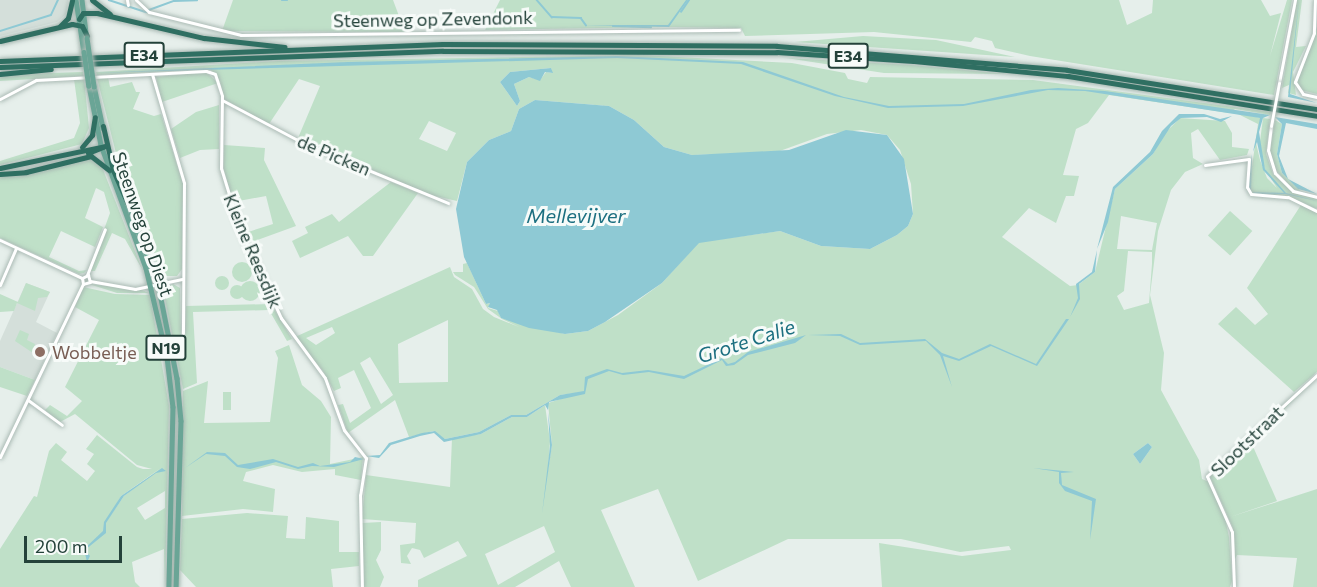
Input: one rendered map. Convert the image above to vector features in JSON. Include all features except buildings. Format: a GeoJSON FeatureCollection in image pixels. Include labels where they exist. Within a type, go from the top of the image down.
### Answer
{"type":"FeatureCollection","features":[{"type":"Feature","properties":{"kind":"highway"},"geometry":{"type":"LineString","coordinates":[[58,27],[68,18],[74,0]]}},
{"type":"Feature","properties":{"kind":"highway"},"geometry":{"type":"LineString","coordinates":[[92,0],[114,17]]}},
{"type":"Feature","properties":{"kind":"highway"},"geometry":{"type":"LineString","coordinates":[[85,37],[79,22],[83,13],[114,17],[204,38],[288,49]]}},
{"type":"Feature","properties":{"kind":"highway"},"geometry":{"type":"LineString","coordinates":[[0,41],[79,22]]}},
{"type":"Feature","properties":{"kind":"highway","name":"E34"},"geometry":{"type":"LineString","coordinates":[[0,61],[288,49],[615,42],[833,48],[1067,70],[1317,109]]}},
{"type":"Feature","properties":{"kind":"highway","name":"E34"},"geometry":{"type":"LineString","coordinates":[[0,67],[466,50],[777,52],[914,61],[1068,76],[1317,116]]}},
{"type":"Feature","properties":{"kind":"highway"},"geometry":{"type":"LineString","coordinates":[[0,75],[70,64]]}},
{"type":"Feature","properties":{"kind":"highway"},"geometry":{"type":"LineString","coordinates":[[79,154],[91,138],[94,117]]}},
{"type":"Feature","properties":{"kind":"highway"},"geometry":{"type":"LineString","coordinates":[[103,126],[103,147],[130,209]]}},
{"type":"Feature","properties":{"kind":"highway"},"geometry":{"type":"LineString","coordinates":[[0,174],[32,170],[103,147]]}},
{"type":"Feature","properties":{"kind":"highway"},"geometry":{"type":"LineString","coordinates":[[0,168],[79,154],[96,157],[109,170]]}},
{"type":"Feature","properties":{"kind":"main road"},"geometry":{"type":"LineString","coordinates":[[74,0],[79,22]]}},
{"type":"Feature","properties":{"kind":"main road","name":"N19"},"geometry":{"type":"LineString","coordinates":[[82,0],[92,86]]}},
{"type":"Feature","properties":{"kind":"main road","name":"Steenweg op Diest"},"geometry":{"type":"LineString","coordinates":[[92,86],[94,117],[109,170],[151,286],[172,392],[169,587]]}},
{"type":"Feature","properties":{"kind":"main road","name":"Steenweg op Diest"},"geometry":{"type":"LineString","coordinates":[[92,86],[130,209],[158,284],[173,352],[180,406],[176,587]]}},
{"type":"Feature","properties":{"kind":"main road"},"geometry":{"type":"LineString","coordinates":[[171,518],[177,518]]}},
{"type":"Feature","properties":{"kind":"street"},"geometry":{"type":"LineString","coordinates":[[127,0],[128,5]]}},
{"type":"Feature","properties":{"kind":"street","name":"Steenweg op Zevendonk"},"geometry":{"type":"LineString","coordinates":[[136,0],[149,12],[241,35],[739,30]]}},
{"type":"Feature","properties":{"kind":"street"},"geometry":{"type":"LineString","coordinates":[[1295,0],[1270,126],[1269,158],[1278,178],[1297,193],[1317,197]]}},
{"type":"Feature","properties":{"kind":"street"},"geometry":{"type":"LineString","coordinates":[[1315,0],[1314,33],[1295,82],[1303,94],[1317,97]]}},
{"type":"Feature","properties":{"kind":"street","name":"Kleine Reesdijk"},"geometry":{"type":"LineString","coordinates":[[0,99],[36,80],[210,71],[220,84],[222,100],[221,168],[239,227],[280,318],[322,374],[344,430],[366,458],[360,495],[362,587]]}},
{"type":"Feature","properties":{"kind":"street","name":"Steenweg op Diest"},"geometry":{"type":"LineString","coordinates":[[152,74],[183,178],[183,333]]}},
{"type":"Feature","properties":{"kind":"street","name":"de Picken"},"geometry":{"type":"LineString","coordinates":[[222,100],[305,144],[448,203]]}},
{"type":"Feature","properties":{"kind":"street"},"geometry":{"type":"LineString","coordinates":[[1205,165],[1249,159],[1247,187],[1251,194],[1288,197],[1317,211]]}},
{"type":"Feature","properties":{"kind":"street"},"geometry":{"type":"LineString","coordinates":[[82,278],[87,275],[105,229]]}},
{"type":"Feature","properties":{"kind":"street"},"geometry":{"type":"LineString","coordinates":[[0,240],[82,278]]}},
{"type":"Feature","properties":{"kind":"street"},"geometry":{"type":"LineString","coordinates":[[0,285],[16,248]]}},
{"type":"Feature","properties":{"kind":"street"},"geometry":{"type":"LineString","coordinates":[[87,275],[90,281]]}},
{"type":"Feature","properties":{"kind":"street"},"geometry":{"type":"LineString","coordinates":[[0,457],[83,284],[82,278]]}},
{"type":"Feature","properties":{"kind":"street","name":"Steenweg op Diest"},"geometry":{"type":"LineString","coordinates":[[158,284],[183,279]]}},
{"type":"Feature","properties":{"kind":"street"},"geometry":{"type":"LineString","coordinates":[[83,284],[90,281],[123,289],[158,284]]}},
{"type":"Feature","properties":{"kind":"street","name":"Slootstraat"},"geometry":{"type":"LineString","coordinates":[[1234,587],[1232,529],[1207,476],[1317,375]]}},
{"type":"Feature","properties":{"kind":"street"},"geometry":{"type":"LineString","coordinates":[[28,400],[62,425]]}},
{"type":"Feature","properties":{"kind":"shaded area"},"geometry":{"type":"Polygon","coordinates":[[[0,0],[68,0],[66,14],[57,22],[0,36],[0,0]]]}},
{"type":"Feature","properties":{"kind":"shaded area"},"geometry":{"type":"Polygon","coordinates":[[[26,283],[50,292],[36,322],[57,333],[35,380],[0,367],[0,341],[26,283]]]}},
{"type":"Feature","properties":{"kind":"green space"},"geometry":{"type":"Polygon","coordinates":[[[233,0],[393,0],[405,32],[222,31],[233,0]]]}},
{"type":"Feature","properties":{"kind":"green space"},"geometry":{"type":"Polygon","coordinates":[[[500,0],[1119,0],[1127,25],[1152,13],[1153,0],[1261,0],[1270,16],[1281,13],[1270,56],[1287,0],[1292,0],[1274,95],[1030,56],[995,48],[992,41],[975,37],[971,42],[874,32],[745,36],[741,28],[485,30],[500,0]]]}},
{"type":"Feature","properties":{"kind":"green space"},"geometry":{"type":"Polygon","coordinates":[[[1297,0],[1302,0],[1296,47],[1306,46],[1293,72],[1296,95],[1288,93],[1289,85],[1282,88],[1297,0]]]}},
{"type":"Feature","properties":{"kind":"green space"},"geometry":{"type":"Polygon","coordinates":[[[1317,27],[1317,94],[1301,90],[1297,79],[1317,27]]]}},
{"type":"Feature","properties":{"kind":"green space"},"geometry":{"type":"Polygon","coordinates":[[[863,36],[936,40],[1015,57],[795,42],[863,36]]]}},
{"type":"Feature","properties":{"kind":"green space"},"geometry":{"type":"Polygon","coordinates":[[[428,47],[428,49],[94,59],[428,47]]]}},
{"type":"Feature","properties":{"kind":"green space"},"geometry":{"type":"Polygon","coordinates":[[[640,55],[792,63],[845,73],[848,79],[867,83],[870,77],[1033,80],[1271,112],[1270,115],[1235,109],[1229,113],[1109,95],[1088,123],[1076,129],[1063,175],[1079,176],[1074,196],[1066,196],[1056,223],[1029,208],[1002,237],[1070,286],[1078,285],[1095,272],[1115,189],[1153,154],[1164,134],[1180,118],[1225,121],[1232,133],[1232,147],[1249,149],[1247,155],[1220,160],[1198,129],[1191,133],[1193,158],[1203,164],[1185,172],[1171,190],[1158,231],[1150,295],[1164,353],[1161,390],[1199,460],[1202,479],[1209,482],[1230,527],[1230,531],[1225,518],[1229,537],[1232,579],[1232,558],[1233,587],[1232,581],[1230,587],[882,587],[879,543],[962,556],[1011,550],[1009,546],[960,552],[901,539],[788,539],[698,581],[658,489],[601,510],[635,587],[571,587],[559,561],[515,587],[418,587],[418,580],[467,556],[458,541],[424,558],[420,550],[412,548],[407,556],[411,564],[401,563],[400,545],[415,543],[416,523],[362,519],[366,475],[450,487],[452,438],[481,434],[512,417],[527,417],[545,405],[550,441],[548,470],[552,445],[548,403],[583,392],[560,395],[526,415],[511,415],[479,432],[445,439],[433,431],[409,437],[395,400],[348,433],[338,405],[343,404],[350,423],[371,408],[354,370],[338,378],[341,388],[334,391],[323,371],[295,337],[450,267],[454,277],[472,289],[483,309],[494,317],[519,327],[502,319],[488,309],[474,287],[455,275],[453,272],[463,272],[463,264],[467,263],[486,304],[490,303],[488,308],[498,311],[501,318],[565,334],[588,331],[618,315],[662,283],[699,242],[780,231],[821,246],[870,249],[897,235],[908,226],[913,214],[911,184],[900,150],[887,135],[861,130],[827,134],[777,152],[692,155],[664,147],[634,120],[609,106],[535,100],[519,109],[511,131],[489,140],[467,162],[457,201],[431,195],[298,138],[320,86],[299,79],[269,124],[224,99],[220,81],[210,69],[97,75],[96,72],[278,61],[640,55]],[[551,68],[510,72],[500,82],[517,106],[520,101],[514,84],[529,77],[540,80],[546,72],[552,73],[551,68]],[[429,121],[419,139],[447,151],[456,133],[429,121]],[[1121,216],[1117,249],[1152,250],[1157,223],[1121,216]],[[1128,251],[1124,291],[1117,296],[1124,310],[1149,303],[1152,252],[1128,251]],[[448,320],[398,344],[399,383],[448,382],[448,320]],[[332,327],[306,338],[316,345],[335,333],[332,327]],[[370,357],[360,363],[381,404],[393,395],[370,357]],[[1148,443],[1133,454],[1140,464],[1152,447],[1148,443]],[[544,526],[485,554],[498,585],[555,552],[544,526]]]}},
{"type":"Feature","properties":{"kind":"green space"},"geometry":{"type":"Polygon","coordinates":[[[786,58],[911,65],[1007,74],[884,73],[786,58]]]}},
{"type":"Feature","properties":{"kind":"green space"},"geometry":{"type":"Polygon","coordinates":[[[83,72],[83,76],[0,81],[0,77],[19,74],[83,72]]]}},
{"type":"Feature","properties":{"kind":"green space"},"geometry":{"type":"Polygon","coordinates":[[[206,72],[218,83],[162,102],[156,77],[206,72]]]}},
{"type":"Feature","properties":{"kind":"green space"},"geometry":{"type":"Polygon","coordinates":[[[108,77],[110,87],[132,82],[136,92],[140,92],[133,109],[154,116],[161,114],[183,184],[182,269],[177,276],[159,276],[154,253],[120,169],[97,78],[108,77]]]}},
{"type":"Feature","properties":{"kind":"green space"},"geometry":{"type":"Polygon","coordinates":[[[84,78],[89,128],[82,144],[0,165],[0,161],[74,138],[80,123],[74,79],[84,78]]]}},
{"type":"Feature","properties":{"kind":"green space"},"geometry":{"type":"Polygon","coordinates":[[[219,105],[219,149],[200,150],[180,158],[171,129],[196,112],[219,105]]]}},
{"type":"Feature","properties":{"kind":"green space"},"geometry":{"type":"Polygon","coordinates":[[[1236,113],[1261,118],[1256,143],[1267,178],[1277,188],[1265,169],[1259,149],[1263,118],[1270,119],[1266,154],[1273,174],[1294,193],[1317,199],[1317,209],[1288,196],[1253,194],[1249,188],[1258,124],[1236,113]]]}},
{"type":"Feature","properties":{"kind":"green space"},"geometry":{"type":"Polygon","coordinates":[[[1275,120],[1282,124],[1277,154],[1282,173],[1301,191],[1293,189],[1275,169],[1270,152],[1275,120]]]}},
{"type":"Feature","properties":{"kind":"green space"},"geometry":{"type":"Polygon","coordinates":[[[224,145],[265,148],[264,160],[296,226],[249,243],[245,233],[273,224],[266,196],[233,202],[224,170],[224,145]]]}},
{"type":"Feature","properties":{"kind":"green space"},"geometry":{"type":"Polygon","coordinates":[[[90,159],[102,167],[142,269],[125,239],[112,233],[95,271],[89,271],[110,213],[104,192],[96,188],[85,218],[103,227],[95,247],[61,231],[49,257],[79,271],[87,270],[84,273],[79,274],[0,238],[0,177],[90,159]]]}},
{"type":"Feature","properties":{"kind":"green space"},"geometry":{"type":"Polygon","coordinates":[[[391,182],[418,193],[373,256],[363,256],[348,236],[300,258],[292,241],[308,233],[305,227],[332,214],[339,222],[391,182]]]}},
{"type":"Feature","properties":{"kind":"green space"},"geometry":{"type":"Polygon","coordinates":[[[1301,205],[1317,212],[1317,372],[1294,392],[1218,324],[1236,307],[1255,325],[1268,314],[1247,288],[1301,205]]]}},
{"type":"Feature","properties":{"kind":"green space"},"geometry":{"type":"Polygon","coordinates":[[[1230,211],[1252,231],[1230,256],[1208,236],[1230,211]]]}},
{"type":"Feature","properties":{"kind":"green space"},"geometry":{"type":"Polygon","coordinates":[[[242,262],[249,265],[252,272],[249,279],[242,282],[235,279],[232,272],[235,265],[242,262]]]}},
{"type":"Feature","properties":{"kind":"green space"},"geometry":{"type":"Polygon","coordinates":[[[219,276],[225,276],[229,283],[225,290],[219,290],[215,286],[215,280],[219,276]]]}},
{"type":"Feature","properties":{"kind":"green space"},"geometry":{"type":"Polygon","coordinates":[[[250,281],[257,284],[260,291],[257,298],[250,301],[243,298],[240,291],[243,284],[250,281]]]}},
{"type":"Feature","properties":{"kind":"green space"},"geometry":{"type":"Polygon","coordinates":[[[26,283],[50,292],[47,297],[38,298],[35,311],[17,303],[14,311],[0,312],[0,294],[18,302],[26,283]]]}},
{"type":"Feature","properties":{"kind":"green space"},"geometry":{"type":"Polygon","coordinates":[[[89,284],[142,290],[149,293],[117,293],[89,284]]]}},
{"type":"Feature","properties":{"kind":"green space"},"geometry":{"type":"Polygon","coordinates":[[[173,284],[180,288],[181,338],[185,338],[186,306],[271,304],[292,339],[287,341],[269,310],[193,312],[197,383],[183,389],[163,289],[173,284]]]}},
{"type":"Feature","properties":{"kind":"green space"},"geometry":{"type":"Polygon","coordinates":[[[237,285],[242,287],[244,292],[242,297],[237,299],[232,297],[230,292],[232,287],[237,285]]]}},
{"type":"Feature","properties":{"kind":"green space"},"geometry":{"type":"Polygon","coordinates":[[[83,287],[115,294],[150,295],[169,406],[165,587],[164,549],[132,562],[135,582],[140,587],[0,587],[0,549],[34,496],[37,497],[49,451],[56,443],[67,452],[61,460],[87,481],[95,471],[87,464],[94,454],[86,449],[97,435],[137,467],[152,469],[137,465],[75,414],[60,422],[45,410],[50,405],[67,416],[82,401],[65,387],[99,320],[75,307],[83,287]],[[161,468],[121,496],[106,522],[124,496],[161,468]],[[165,491],[137,508],[145,520],[165,508],[165,491]]]}},
{"type":"Feature","properties":{"kind":"green space"},"geometry":{"type":"Polygon","coordinates":[[[20,330],[29,334],[27,340],[35,344],[33,353],[15,341],[20,330]]]}},
{"type":"Feature","properties":{"kind":"green space"},"geometry":{"type":"Polygon","coordinates":[[[289,345],[302,385],[321,401],[331,417],[330,464],[363,457],[361,480],[335,475],[335,469],[302,472],[273,465],[246,472],[243,481],[275,489],[273,512],[243,509],[182,516],[183,391],[208,381],[204,423],[270,422],[278,358],[275,351],[289,345]]]}},
{"type":"Feature","properties":{"kind":"green space"},"geometry":{"type":"Polygon","coordinates":[[[0,367],[35,380],[27,396],[0,387],[0,367]]]}},
{"type":"Feature","properties":{"kind":"green space"},"geometry":{"type":"Polygon","coordinates":[[[1317,377],[1251,442],[1277,501],[1230,517],[1317,489],[1317,587],[1293,587],[1297,558],[1237,555],[1235,559],[1233,528],[1210,477],[1317,377]]]}},
{"type":"Feature","properties":{"kind":"green space"},"geometry":{"type":"Polygon","coordinates":[[[223,392],[231,392],[231,410],[223,410],[223,392]]]}},
{"type":"Feature","properties":{"kind":"green space"},"geometry":{"type":"Polygon","coordinates":[[[247,513],[288,516],[286,538],[305,539],[306,517],[339,521],[339,552],[359,552],[359,566],[331,569],[333,587],[196,587],[180,570],[182,519],[247,513]]]}},
{"type":"Feature","properties":{"kind":"green space"},"geometry":{"type":"Polygon","coordinates":[[[381,522],[381,550],[376,560],[384,577],[380,587],[364,587],[362,523],[381,522]]]}},
{"type":"Feature","properties":{"kind":"water"},"geometry":{"type":"Polygon","coordinates":[[[688,0],[669,27],[584,25],[668,25],[688,0]]]}},
{"type":"Feature","properties":{"kind":"water"},"geometry":{"type":"Polygon","coordinates":[[[1299,0],[1290,94],[1317,103],[1288,97],[1299,0]]]}},
{"type":"Feature","properties":{"kind":"water"},"geometry":{"type":"Polygon","coordinates":[[[617,56],[743,62],[844,97],[889,106],[964,104],[1031,90],[1058,88],[1105,91],[1270,115],[1263,118],[1259,132],[1265,169],[1286,193],[1317,201],[1285,194],[1256,195],[1252,192],[1284,193],[1263,170],[1257,142],[1253,152],[1260,118],[1085,91],[1048,90],[963,106],[888,108],[835,96],[741,64],[617,58],[96,73],[348,62],[617,56]]]}},
{"type":"Feature","properties":{"kind":"water"},"geometry":{"type":"Polygon","coordinates":[[[551,68],[553,73],[545,72],[540,81],[529,77],[514,84],[520,101],[517,106],[500,82],[510,72],[551,68]]]}},
{"type":"Feature","properties":{"kind":"water","name":"Mellevijver"},"geometry":{"type":"Polygon","coordinates":[[[535,100],[609,106],[634,120],[664,147],[692,155],[789,150],[846,130],[887,135],[904,159],[913,214],[908,226],[897,235],[870,249],[821,246],[780,231],[699,243],[662,283],[588,331],[565,334],[529,328],[501,318],[497,310],[488,307],[490,303],[486,304],[464,257],[456,209],[467,162],[489,140],[511,131],[519,109],[535,100]]]}},
{"type":"Feature","properties":{"kind":"water"},"geometry":{"type":"Polygon","coordinates":[[[1179,114],[1204,114],[1220,119],[1232,116],[1221,122],[1207,117],[1181,118],[1171,126],[1153,154],[1115,189],[1108,222],[1097,249],[1113,187],[1150,152],[1162,131],[1179,114]]]}},
{"type":"Feature","properties":{"kind":"water"},"geometry":{"type":"Polygon","coordinates":[[[1275,117],[1317,124],[1317,129],[1286,123],[1279,156],[1288,179],[1282,173],[1277,154],[1282,124],[1275,117]]]}},
{"type":"Feature","properties":{"kind":"water"},"geometry":{"type":"Polygon","coordinates":[[[1252,154],[1251,191],[1248,185],[1252,154]]]}},
{"type":"Feature","properties":{"kind":"water"},"geometry":{"type":"Polygon","coordinates":[[[1288,179],[1317,194],[1298,189],[1288,179]]]}},
{"type":"Feature","properties":{"kind":"water"},"geometry":{"type":"Polygon","coordinates":[[[1097,250],[1095,272],[1079,284],[1080,299],[1070,317],[1078,298],[1076,284],[1092,272],[1097,250]]]}},
{"type":"Feature","properties":{"kind":"water"},"geometry":{"type":"Polygon","coordinates":[[[1066,319],[1069,319],[1037,366],[991,346],[959,361],[943,356],[952,387],[940,355],[926,341],[860,345],[840,336],[808,335],[841,334],[860,343],[925,339],[942,353],[959,359],[990,344],[1036,364],[1066,319]]]}},
{"type":"Feature","properties":{"kind":"water"},"geometry":{"type":"Polygon","coordinates":[[[806,335],[795,343],[748,355],[734,365],[726,366],[722,360],[684,379],[649,372],[623,375],[609,371],[588,379],[585,394],[549,402],[548,410],[545,405],[527,417],[512,417],[481,434],[444,442],[434,433],[391,445],[379,458],[366,456],[380,455],[389,443],[422,433],[435,431],[445,439],[479,432],[511,415],[526,415],[560,395],[584,391],[585,377],[607,369],[622,373],[648,370],[684,376],[722,358],[728,364],[735,362],[748,352],[806,335]]]}},
{"type":"Feature","properties":{"kind":"water"},"geometry":{"type":"Polygon","coordinates":[[[548,412],[552,445],[542,514],[550,446],[548,412]]]}},
{"type":"Feature","properties":{"kind":"water"},"geometry":{"type":"Polygon","coordinates":[[[1148,443],[1152,447],[1140,464],[1133,454],[1148,443]]]}},
{"type":"Feature","properties":{"kind":"water"},"geometry":{"type":"Polygon","coordinates":[[[207,452],[225,453],[238,465],[273,459],[298,467],[313,463],[320,466],[350,462],[355,457],[364,459],[334,467],[312,466],[298,469],[276,462],[250,469],[237,467],[225,456],[206,454],[185,468],[207,452]]]}},
{"type":"Feature","properties":{"kind":"water"},"geometry":{"type":"Polygon","coordinates":[[[162,468],[166,471],[156,473],[124,496],[106,523],[106,533],[85,550],[90,556],[87,562],[84,549],[103,531],[104,522],[121,496],[162,468]]]}},
{"type":"Feature","properties":{"kind":"water"},"geometry":{"type":"Polygon","coordinates":[[[1033,468],[1074,472],[1061,473],[1062,485],[1096,499],[1090,540],[1092,501],[1065,491],[1059,483],[1059,472],[1033,468]]]}},
{"type":"Feature","properties":{"kind":"waterway"},"geometry":{"type":"LineString","coordinates":[[0,31],[51,15],[58,0]]}},
{"type":"Feature","properties":{"kind":"waterway"},"geometry":{"type":"LineString","coordinates":[[109,0],[146,12]]}},
{"type":"Feature","properties":{"kind":"waterway"},"geometry":{"type":"LineString","coordinates":[[149,10],[174,1],[197,0]]}},
{"type":"Feature","properties":{"kind":"waterway"},"geometry":{"type":"LineString","coordinates":[[282,0],[287,0]]}},
{"type":"Feature","properties":{"kind":"waterway"},"geometry":{"type":"LineString","coordinates":[[537,0],[552,17],[581,18],[586,25]]}},
{"type":"Feature","properties":{"kind":"waterway"},"geometry":{"type":"LineString","coordinates":[[681,12],[689,0]]}},
{"type":"Feature","properties":{"kind":"waterway"},"geometry":{"type":"LineString","coordinates":[[613,26],[651,27]]}},
{"type":"Feature","properties":{"kind":"place","name":"Wobbeltje"},"geometry":{"type":"Point","coordinates":[40,352]}},
{"type":"Feature","properties":{"kind":"water label","name":"Grote Calie"},"geometry":{"type":"Point","coordinates":[746,341]}}]}
